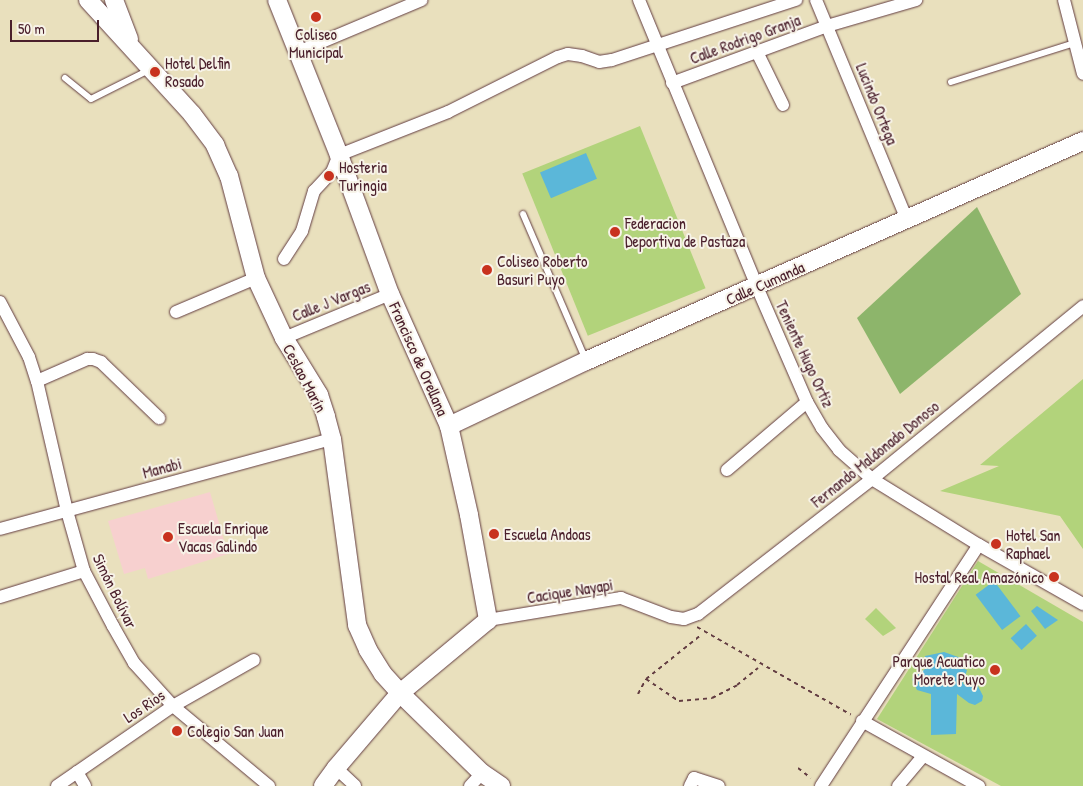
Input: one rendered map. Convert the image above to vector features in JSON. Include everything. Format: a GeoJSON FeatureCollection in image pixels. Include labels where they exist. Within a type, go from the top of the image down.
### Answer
{"type":"FeatureCollection","features":[{"type":"Feature","properties":{"kind":"street","name":"Ceslao Marín"},"geometry":{"type":"LineString","coordinates":[[88,0],[192,114],[215,146],[230,176],[256,278],[284,338],[319,395],[332,438],[357,624],[373,658],[400,693],[482,774],[501,786]]}},
{"type":"Feature","properties":{"kind":"street"},"geometry":{"type":"LineString","coordinates":[[114,0],[136,53]]}},
{"type":"Feature","properties":{"kind":"street","name":"Francisco de Orellana"},"geometry":{"type":"LineString","coordinates":[[277,0],[339,155],[390,294],[449,426],[469,514],[488,620]]}},
{"type":"Feature","properties":{"kind":"street"},"geometry":{"type":"LineString","coordinates":[[298,52],[422,0]]}},
{"type":"Feature","properties":{"kind":"street","name":"Teniente Hugo Ortiz"},"geometry":{"type":"LineString","coordinates":[[639,0],[756,287],[807,402],[822,428],[839,450],[872,479],[979,545],[1083,604]]}},
{"type":"Feature","properties":{"kind":"street"},"geometry":{"type":"LineString","coordinates":[[284,258],[293,248],[302,230],[314,191],[332,172],[339,155],[448,112],[558,57],[568,54],[582,56],[599,62],[658,46],[796,0]]}},
{"type":"Feature","properties":{"kind":"street","name":"Lucindo Ortega"},"geometry":{"type":"LineString","coordinates":[[816,0],[907,220]]}},
{"type":"Feature","properties":{"kind":"street","name":"Calle Rodrigo Granja"},"geometry":{"type":"LineString","coordinates":[[672,83],[827,26],[916,0]]}},
{"type":"Feature","properties":{"kind":"street"},"geometry":{"type":"LineString","coordinates":[[1064,0],[1083,74]]}},
{"type":"Feature","properties":{"kind":"street"},"geometry":{"type":"LineString","coordinates":[[757,52],[783,105]]}},
{"type":"Feature","properties":{"kind":"street","name":"Calle Cumanda"},"geometry":{"type":"LineString","coordinates":[[449,426],[586,361],[1083,142]]}},
{"type":"Feature","properties":{"kind":"street"},"geometry":{"type":"LineString","coordinates":[[176,312],[256,278]]}},
{"type":"Feature","properties":{"kind":"street","name":"Calle J Vargas"},"geometry":{"type":"LineString","coordinates":[[284,338],[390,294]]}},
{"type":"Feature","properties":{"kind":"street","name":"Simón Bolívar"},"geometry":{"type":"LineString","coordinates":[[0,302],[29,357],[37,381],[67,511],[84,571],[134,663],[173,706],[269,786]]}},
{"type":"Feature","properties":{"kind":"street","name":"Fernando Maldonado Donoso"},"geometry":{"type":"LineString","coordinates":[[684,620],[698,614],[872,479],[1083,306]]}},
{"type":"Feature","properties":{"kind":"street"},"geometry":{"type":"LineString","coordinates":[[37,381],[87,359],[93,359],[100,362],[159,418]]}},
{"type":"Feature","properties":{"kind":"street"},"geometry":{"type":"LineString","coordinates":[[727,470],[807,402]]}},
{"type":"Feature","properties":{"kind":"street","name":"Manabi"},"geometry":{"type":"LineString","coordinates":[[0,529],[332,438]]}},
{"type":"Feature","properties":{"kind":"street"},"geometry":{"type":"LineString","coordinates":[[821,786],[979,545]]}},
{"type":"Feature","properties":{"kind":"street"},"geometry":{"type":"LineString","coordinates":[[0,597],[84,571]]}},
{"type":"Feature","properties":{"kind":"street","name":"Cacique Nayapi"},"geometry":{"type":"LineString","coordinates":[[488,620],[621,598],[684,620]]}},
{"type":"Feature","properties":{"kind":"street"},"geometry":{"type":"LineString","coordinates":[[323,786],[400,693],[488,620]]}},
{"type":"Feature","properties":{"kind":"street","name":"Los Rios"},"geometry":{"type":"LineString","coordinates":[[57,786],[173,706],[254,660]]}},
{"type":"Feature","properties":{"kind":"street"},"geometry":{"type":"LineString","coordinates":[[862,721],[979,786]]}},
{"type":"Feature","properties":{"kind":"street"},"geometry":{"type":"LineString","coordinates":[[898,786],[923,756]]}},
{"type":"Feature","properties":{"kind":"street"},"geometry":{"type":"LineString","coordinates":[[336,768],[355,786]]}},
{"type":"Feature","properties":{"kind":"street"},"geometry":{"type":"LineString","coordinates":[[77,772],[85,786]]}},
{"type":"Feature","properties":{"kind":"street"},"geometry":{"type":"LineString","coordinates":[[470,786],[482,774]]}},
{"type":"Feature","properties":{"kind":"street"},"geometry":{"type":"LineString","coordinates":[[690,786],[694,778],[719,786]]}},
{"type":"Feature","properties":{"kind":"lane"},"geometry":{"type":"LineString","coordinates":[[951,82],[1075,44]]}},
{"type":"Feature","properties":{"kind":"lane"},"geometry":{"type":"LineString","coordinates":[[65,78],[91,99],[150,70]]}},
{"type":"Feature","properties":{"kind":"lane"},"geometry":{"type":"LineString","coordinates":[[523,214],[586,361]]}},
{"type":"Feature","properties":{"kind":"path"},"geometry":{"type":"LineString","coordinates":[[684,620],[862,721]]}},
{"type":"Feature","properties":{"kind":"path"},"geometry":{"type":"LineString","coordinates":[[638,694],[646,679],[701,635]]}},
{"type":"Feature","properties":{"kind":"path"},"geometry":{"type":"LineString","coordinates":[[646,679],[678,701],[712,698],[737,685],[758,668]]}},
{"type":"Feature","properties":{"kind":"path"},"geometry":{"type":"LineString","coordinates":[[798,768],[821,786]]}},
{"type":"Feature","properties":{"kind":"shaded area","name":"Escuela Enrique Vacas Galindo"},"geometry":{"type":"Polygon","coordinates":[[[210,492],[228,554],[148,579],[145,568],[124,574],[108,521],[210,492]]]}},
{"type":"Feature","properties":{"kind":"green space","name":"Federacion Deportiva de Pastaza"},"geometry":{"type":"Polygon","coordinates":[[[640,126],[706,288],[588,336],[522,174],[640,126]]]}},
{"type":"Feature","properties":{"kind":"green space"},"geometry":{"type":"Polygon","coordinates":[[[977,207],[1021,294],[900,394],[857,318],[977,207]]]}},
{"type":"Feature","properties":{"kind":"green space"},"geometry":{"type":"Polygon","coordinates":[[[1083,379],[1083,549],[1060,516],[940,491],[999,466],[980,465],[1083,379]]]}},
{"type":"Feature","properties":{"kind":"green space","name":"Parque Acuatico Morete Puyo"},"geometry":{"type":"Polygon","coordinates":[[[978,561],[1083,622],[1083,786],[1001,786],[877,719],[978,561]]]}},
{"type":"Feature","properties":{"kind":"green space"},"geometry":{"type":"Polygon","coordinates":[[[876,608],[896,628],[883,636],[865,619],[876,608]]]}},
{"type":"Feature","properties":{"kind":"water"},"geometry":{"type":"Polygon","coordinates":[[[586,153],[597,179],[551,198],[540,173],[586,153]]]}},
{"type":"Feature","properties":{"kind":"water"},"geometry":{"type":"Polygon","coordinates":[[[994,581],[1020,616],[1002,630],[976,595],[994,581]]]}},
{"type":"Feature","properties":{"kind":"water"},"geometry":{"type":"Polygon","coordinates":[[[1037,606],[1058,620],[1045,629],[1031,611],[1037,606]]]}},
{"type":"Feature","properties":{"kind":"water"},"geometry":{"type":"Polygon","coordinates":[[[1026,624],[1037,636],[1022,650],[1011,638],[1026,624]]]}},
{"type":"Feature","properties":{"kind":"water","name":"Parque Acuatico Morete Puyo"},"geometry":{"type":"Polygon","coordinates":[[[944,652],[961,658],[962,668],[967,670],[963,684],[976,682],[983,696],[982,701],[975,705],[957,694],[956,734],[931,735],[931,694],[917,690],[912,679],[925,669],[925,656],[944,652]]]}},
{"type":"Feature","properties":{"kind":"place","name":"Coliseo Municipal"},"geometry":{"type":"Point","coordinates":[316,17]}},
{"type":"Feature","properties":{"kind":"place","name":"Hotel Delfin Rosado"},"geometry":{"type":"Point","coordinates":[155,72]}},
{"type":"Feature","properties":{"kind":"place","name":"Hosteria Turingia"},"geometry":{"type":"Point","coordinates":[329,176]}},
{"type":"Feature","properties":{"kind":"place","name":"Federacion Deportiva de Pastaza"},"geometry":{"type":"Point","coordinates":[615,232]}},
{"type":"Feature","properties":{"kind":"place","name":"Coliseo Roberto Basuri Puyo"},"geometry":{"type":"Point","coordinates":[487,270]}},
{"type":"Feature","properties":{"kind":"place","name":"Escuela Andoas"},"geometry":{"type":"Point","coordinates":[494,534]}},
{"type":"Feature","properties":{"kind":"place","name":"Escuela Enrique Vacas Galindo"},"geometry":{"type":"Point","coordinates":[168,537]}},
{"type":"Feature","properties":{"kind":"place","name":"Hotel San Raphael"},"geometry":{"type":"Point","coordinates":[996,544]}},
{"type":"Feature","properties":{"kind":"place","name":"Hostal Real Amazónico"},"geometry":{"type":"Point","coordinates":[1054,577]}},
{"type":"Feature","properties":{"kind":"place","name":"Parque Acuatico Morete Puyo"},"geometry":{"type":"Point","coordinates":[995,670]}},
{"type":"Feature","properties":{"kind":"place","name":"Colegio San Juan"},"geometry":{"type":"Point","coordinates":[177,731]}}]}
